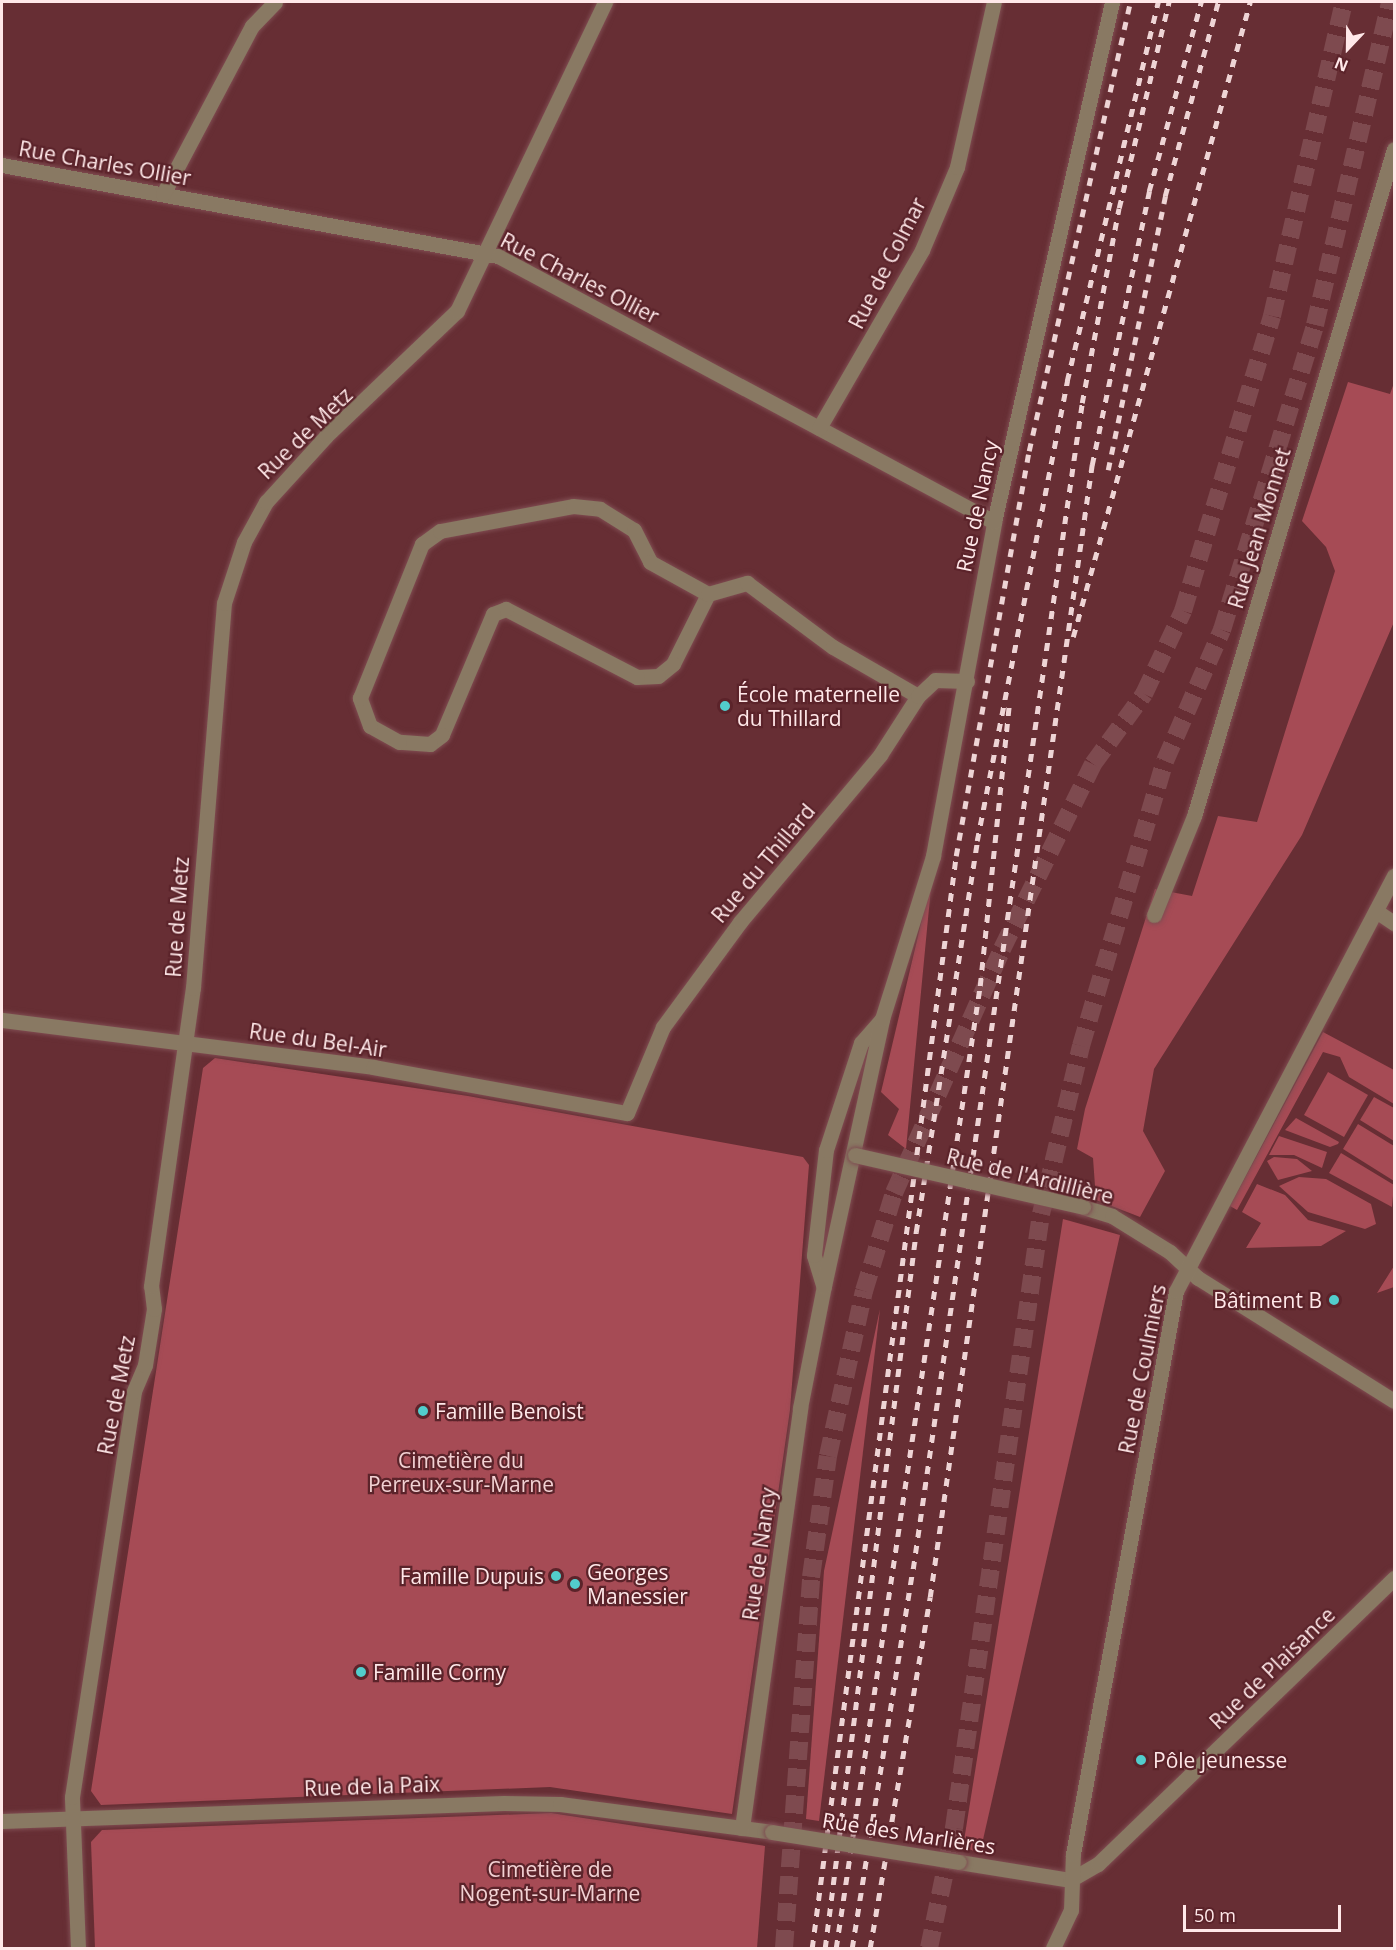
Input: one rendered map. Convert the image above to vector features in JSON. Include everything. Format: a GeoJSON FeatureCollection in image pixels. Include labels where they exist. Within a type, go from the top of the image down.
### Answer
{"type":"FeatureCollection","features":[{"type":"Feature","properties":{"kind":"street"},"geometry":{"type":"LineString","coordinates":[[163,194],[252,26],[275,2]]}},
{"type":"Feature","properties":{"kind":"street","name":"Rue de Metz"},"geometry":{"type":"LineString","coordinates":[[78,1948],[71,1819],[134,1391],[145,1365],[187,1044],[222,609],[239,556],[259,512],[290,473],[457,311],[605,2]]}},
{"type":"Feature","properties":{"kind":"street","name":"Rue de Colmar"},"geometry":{"type":"LineString","coordinates":[[819,428],[927,240],[957,167],[994,2]]}},
{"type":"Feature","properties":{"kind":"street","name":"Rue de Nancy"},"geometry":{"type":"LineString","coordinates":[[742,1828],[800,1408],[824,1286],[855,1155],[882,1018],[933,856],[967,681],[994,522],[1112,2]]}},
{"type":"Feature","properties":{"kind":"street","name":"Rue Jean Monnet"},"geometry":{"type":"LineString","coordinates":[[1154,915],[1194,816],[1395,149]]}},
{"type":"Feature","properties":{"kind":"street","name":"Rue Charles Ollier"},"geometry":{"type":"LineString","coordinates":[[2,165],[486,252],[994,522]]}},
{"type":"Feature","properties":{"kind":"street"},"geometry":{"type":"LineString","coordinates":[[708,594],[679,655],[658,676],[637,677],[506,609],[494,614],[442,735],[430,744],[399,742],[370,726],[360,698],[422,544],[441,531],[529,512],[573,506],[600,509],[634,531],[650,562],[708,594],[747,583],[833,647],[918,696]]}},
{"type":"Feature","properties":{"kind":"street","name":"Rue du Thillard"},"geometry":{"type":"LineString","coordinates":[[627,1113],[663,1027],[694,984],[880,755],[918,696],[935,680],[967,681]]}},
{"type":"Feature","properties":{"kind":"street","name":"Rue de Coulmiers"},"geometry":{"type":"LineString","coordinates":[[1070,1880],[1176,1292],[1186,1266],[1395,876]]}},
{"type":"Feature","properties":{"kind":"street"},"geometry":{"type":"LineString","coordinates":[[1376,911],[1395,922]]}},
{"type":"Feature","properties":{"kind":"street","name":"Rue de Nancy"},"geometry":{"type":"LineString","coordinates":[[824,1286],[814,1255],[826,1150],[861,1043],[882,1018]]}},
{"type":"Feature","properties":{"kind":"street","name":"Rue du Bel-Air"},"geometry":{"type":"LineString","coordinates":[[2,1020],[374,1067],[627,1113]]}},
{"type":"Feature","properties":{"kind":"street","name":"Rue de l'Ardillière"},"geometry":{"type":"LineString","coordinates":[[855,1155],[1112,1216],[1395,1401]]}},
{"type":"Feature","properties":{"kind":"street","name":"Rue de Plaisance"},"geometry":{"type":"LineString","coordinates":[[1070,1880],[1098,1864],[1395,1578]]}},
{"type":"Feature","properties":{"kind":"street","name":"Rue de la Paix"},"geometry":{"type":"LineString","coordinates":[[2,1821],[560,1804],[742,1828]]}},
{"type":"Feature","properties":{"kind":"street","name":"Rue des Marlières"},"geometry":{"type":"LineString","coordinates":[[742,1828],[1070,1880]]}},
{"type":"Feature","properties":{"kind":"street"},"geometry":{"type":"LineString","coordinates":[[1053,1948],[1071,1910],[1070,1880]]}},
{"type":"Feature","properties":{"kind":"green space"},"geometry":{"type":"Polygon","coordinates":[[[1348,382],[1390,394],[1394,383],[1394,622],[1302,835],[1154,1069],[1143,1131],[1165,1171],[1140,1217],[1096,1200],[1093,1158],[1077,1149],[1085,1109],[1155,889],[1192,896],[1218,816],[1257,822],[1335,571],[1326,547],[1302,521],[1348,382]]]}},
{"type":"Feature","properties":{"kind":"green space"},"geometry":{"type":"Polygon","coordinates":[[[932,877],[906,1149],[888,1135],[899,1109],[881,1092],[932,877]]]}},
{"type":"Feature","properties":{"kind":"green space"},"geometry":{"type":"Polygon","coordinates":[[[1323,1032],[1394,1070],[1394,1104],[1349,1077],[1340,1057],[1323,1052],[1237,1210],[1230,1206],[1323,1032]]]}},
{"type":"Feature","properties":{"kind":"green space","name":"Cimetière du Perreux-sur-Marne"},"geometry":{"type":"Polygon","coordinates":[[[215,1058],[468,1096],[803,1157],[809,1165],[790,1410],[732,1814],[550,1787],[101,1805],[91,1791],[203,1068],[215,1058]]]}},
{"type":"Feature","properties":{"kind":"green space"},"geometry":{"type":"Polygon","coordinates":[[[1328,1072],[1368,1095],[1344,1137],[1304,1115],[1328,1072]]]}},
{"type":"Feature","properties":{"kind":"green space"},"geometry":{"type":"Polygon","coordinates":[[[1374,1097],[1394,1108],[1394,1141],[1360,1120],[1374,1097]]]}},
{"type":"Feature","properties":{"kind":"green space"},"geometry":{"type":"Polygon","coordinates":[[[1296,1118],[1339,1142],[1338,1144],[1330,1147],[1285,1130],[1296,1118]]]}},
{"type":"Feature","properties":{"kind":"green space"},"geometry":{"type":"Polygon","coordinates":[[[1358,1124],[1394,1146],[1394,1181],[1343,1149],[1358,1124]]]}},
{"type":"Feature","properties":{"kind":"green space"},"geometry":{"type":"Polygon","coordinates":[[[1279,1136],[1327,1152],[1322,1168],[1294,1155],[1269,1155],[1279,1136]]]}},
{"type":"Feature","properties":{"kind":"green space"},"geometry":{"type":"Polygon","coordinates":[[[1341,1153],[1394,1185],[1392,1207],[1329,1173],[1341,1153]]]}},
{"type":"Feature","properties":{"kind":"green space"},"geometry":{"type":"Polygon","coordinates":[[[1274,1157],[1297,1159],[1312,1171],[1278,1180],[1267,1161],[1274,1157]]]}},
{"type":"Feature","properties":{"kind":"green space"},"geometry":{"type":"Polygon","coordinates":[[[1299,1177],[1326,1179],[1371,1204],[1376,1224],[1365,1229],[1308,1212],[1279,1186],[1299,1177]]]}},
{"type":"Feature","properties":{"kind":"green space"},"geometry":{"type":"Polygon","coordinates":[[[1257,1184],[1285,1195],[1308,1220],[1346,1231],[1321,1246],[1246,1248],[1261,1223],[1242,1212],[1257,1184]]]}},
{"type":"Feature","properties":{"kind":"green space"},"geometry":{"type":"Polygon","coordinates":[[[1063,1219],[1120,1235],[980,1853],[963,1847],[1063,1219]]]}},
{"type":"Feature","properties":{"kind":"green space"},"geometry":{"type":"Polygon","coordinates":[[[1394,1266],[1394,1287],[1377,1293],[1394,1266]]]}},
{"type":"Feature","properties":{"kind":"green space"},"geometry":{"type":"Polygon","coordinates":[[[880,1309],[819,1821],[806,1819],[824,1571],[880,1309]]]}},
{"type":"Feature","properties":{"kind":"green space","name":"Cimetière de Nogent-sur-Marne"},"geometry":{"type":"Polygon","coordinates":[[[551,1813],[765,1846],[757,1948],[95,1948],[91,1842],[102,1830],[551,1813]]]}},
{"type":"Feature","properties":{"kind":"tunnel"},"geometry":{"type":"LineString","coordinates":[[784,1948],[811,1577],[828,1456],[864,1291],[894,1193],[1002,949],[1093,764],[1144,694],[1183,611],[1272,316],[1344,2]]}},
{"type":"Feature","properties":{"kind":"tunnel"},"geometry":{"type":"LineString","coordinates":[[929,1948],[954,1828],[1041,1214],[1081,1046],[1165,761],[1222,630],[1315,325],[1390,2]]}},
{"type":"Feature","properties":{"kind":"railway"},"geometry":{"type":"LineString","coordinates":[[812,1948],[956,856],[1029,451],[1130,2]]}},
{"type":"Feature","properties":{"kind":"railway"},"geometry":{"type":"LineString","coordinates":[[825,1948],[916,1232],[977,841],[1067,381],[1158,2]]}},
{"type":"Feature","properties":{"kind":"railway"},"geometry":{"type":"LineString","coordinates":[[852,1948],[913,1569],[1082,403],[1119,208],[1169,2]]}},
{"type":"Feature","properties":{"kind":"railway"},"geometry":{"type":"LineString","coordinates":[[870,1948],[930,1597],[1092,465],[1149,191],[1201,2]]}},
{"type":"Feature","properties":{"kind":"railway"},"geometry":{"type":"LineString","coordinates":[[1108,470],[1165,196],[1218,2]]}},
{"type":"Feature","properties":{"kind":"railway"},"geometry":{"type":"LineString","coordinates":[[1073,637],[1250,2]]}},
{"type":"Feature","properties":{"kind":"railway"},"geometry":{"type":"LineString","coordinates":[[836,1948],[980,986],[1009,704]]}},
{"type":"Feature","properties":{"kind":"place","name":"École maternelle du Thillard"},"geometry":{"type":"Point","coordinates":[725,706]}},
{"type":"Feature","properties":{"kind":"place","name":"Bâtiment B"},"geometry":{"type":"Point","coordinates":[1334,1300]}},
{"type":"Feature","properties":{"kind":"place","name":"Famille Benoist"},"geometry":{"type":"Point","coordinates":[423,1411]}},
{"type":"Feature","properties":{"kind":"place","name":"Famille Dupuis"},"geometry":{"type":"Point","coordinates":[556,1576]}},
{"type":"Feature","properties":{"kind":"place","name":"Georges Manessier"},"geometry":{"type":"Point","coordinates":[575,1584]}},
{"type":"Feature","properties":{"kind":"place","name":"Famille Corny"},"geometry":{"type":"Point","coordinates":[361,1672]}},
{"type":"Feature","properties":{"kind":"place","name":"Pôle jeunesse"},"geometry":{"type":"Point","coordinates":[1141,1760]}}]}
